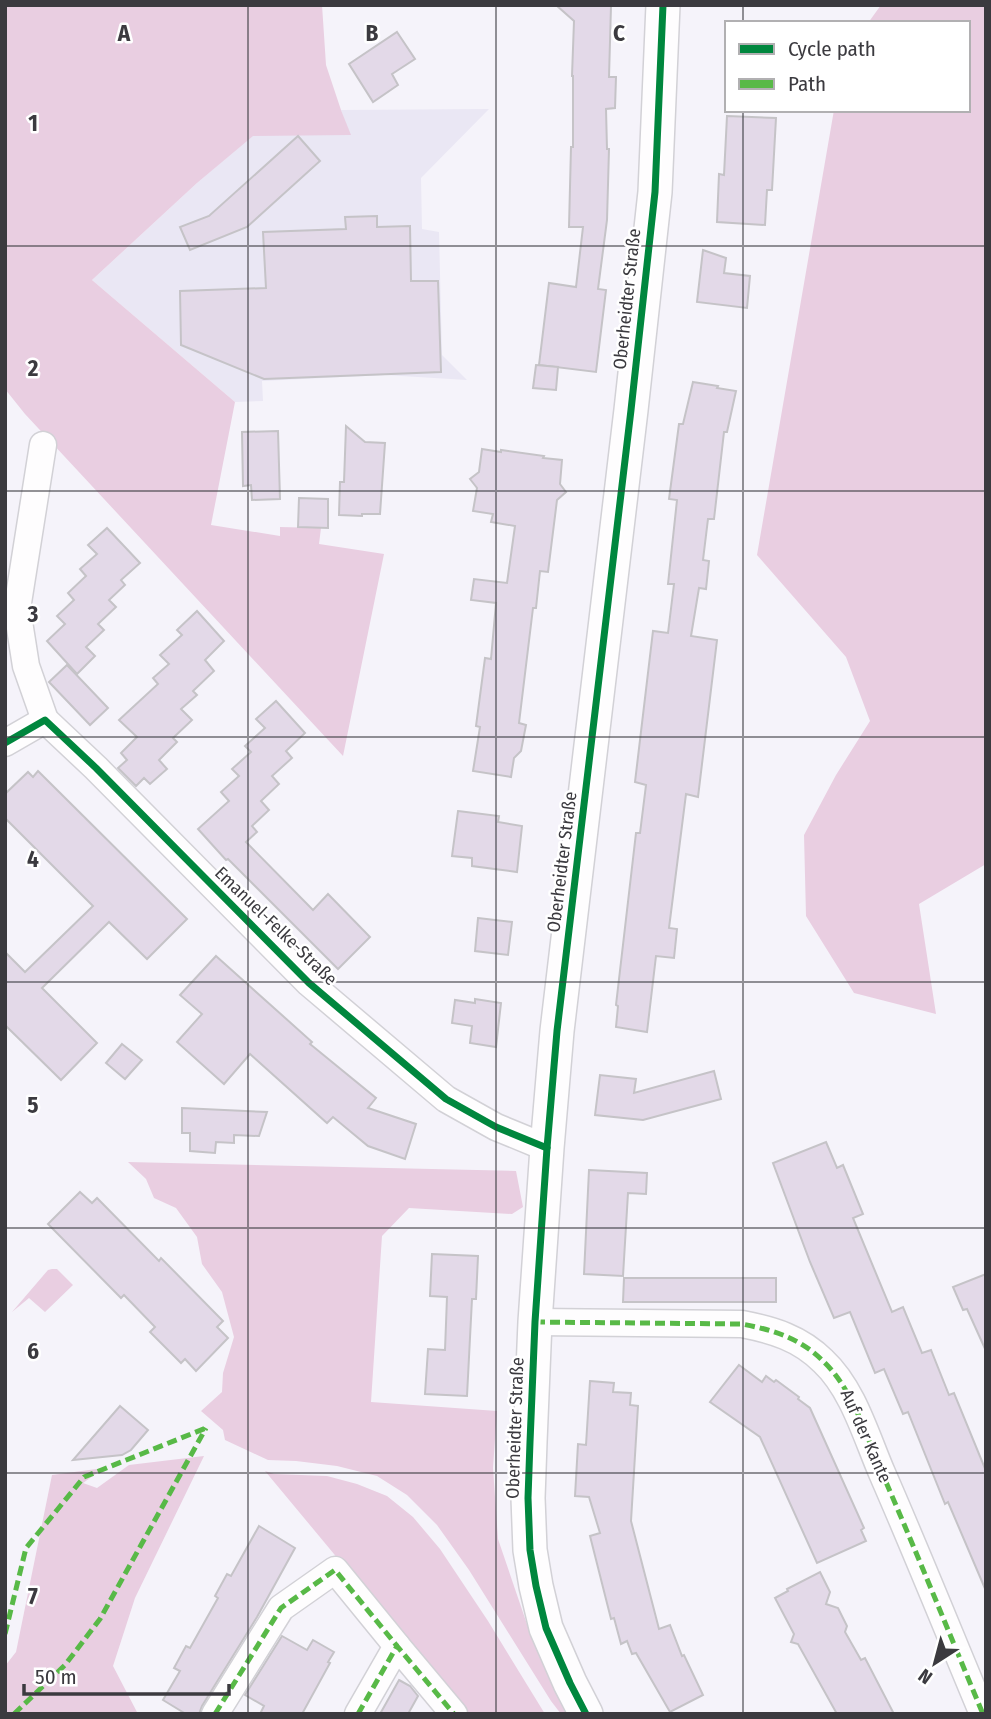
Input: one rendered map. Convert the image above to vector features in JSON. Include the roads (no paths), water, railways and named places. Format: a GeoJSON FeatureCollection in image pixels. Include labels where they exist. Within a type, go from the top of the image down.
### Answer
{"type":"FeatureCollection","features":[{"type":"Feature","properties":{"kind":"street","name":"Oberheidter Straße"},"geometry":{"type":"LineString","coordinates":[[586,1714],[547,1628],[530,1550],[528,1498],[535,1322],[557,1031],[655,192],[663,5]]}},
{"type":"Feature","properties":{"kind":"street","name":"Emanuel-Felke-Straße"},"geometry":{"type":"LineString","coordinates":[[44,445],[11,608],[26,666],[45,720],[309,983],[446,1098],[496,1127],[547,1148]]}},
{"type":"Feature","properties":{"kind":"street"},"geometry":{"type":"LineString","coordinates":[[5,743],[45,720]]}},
{"type":"Feature","properties":{"kind":"street","name":"Auf der Kante"},"geometry":{"type":"LineString","coordinates":[[535,1322],[742,1324],[766,1328],[788,1336],[823,1360],[841,1381],[852,1403],[983,1714]]}},
{"type":"Feature","properties":{"kind":"street"},"geometry":{"type":"LineString","coordinates":[[215,1714],[281,1608],[335,1570],[454,1714]]}},
{"type":"Feature","properties":{"kind":"street"},"geometry":{"type":"LineString","coordinates":[[358,1714],[397,1646]]}}]}
